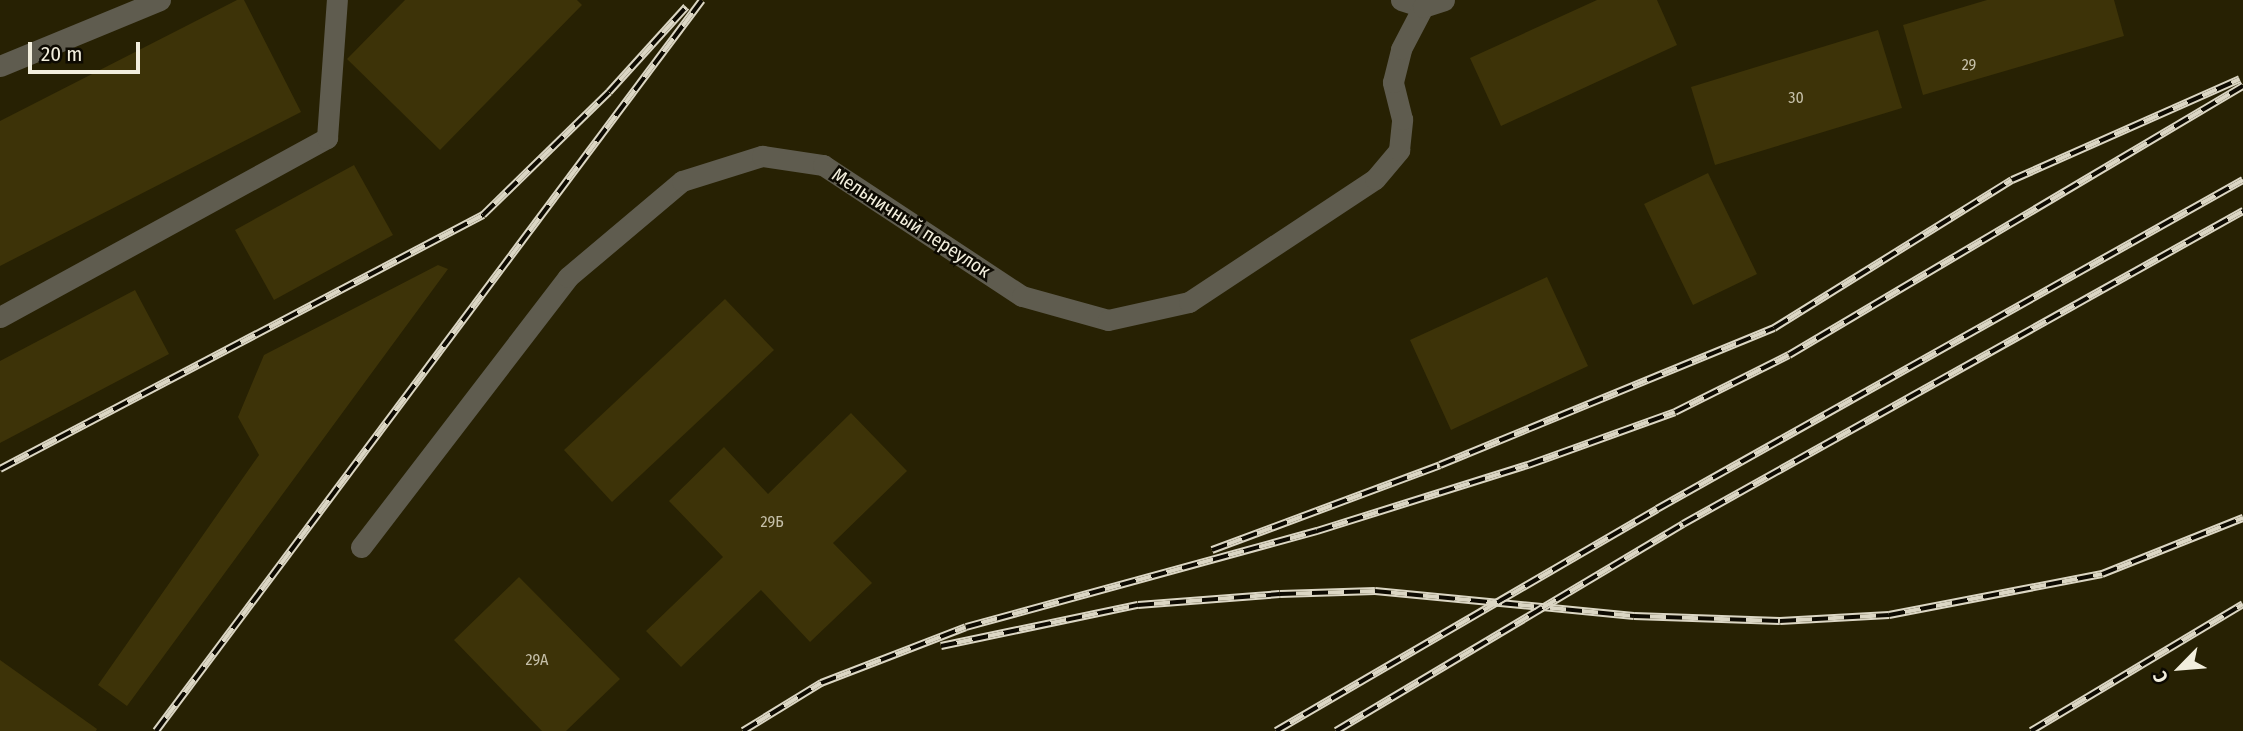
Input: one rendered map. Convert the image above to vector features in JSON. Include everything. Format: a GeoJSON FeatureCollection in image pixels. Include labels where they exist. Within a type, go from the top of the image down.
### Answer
{"type":"FeatureCollection","features":[{"type":"Feature","properties":{"kind":"street"},"geometry":{"type":"LineString","coordinates":[[0,66],[160,0]]}},
{"type":"Feature","properties":{"kind":"street"},"geometry":{"type":"LineString","coordinates":[[0,317],[327,138],[337,0]]}},
{"type":"Feature","properties":{"kind":"street"},"geometry":{"type":"LineString","coordinates":[[1401,0],[1423,7],[1444,0]]}},
{"type":"Feature","properties":{"kind":"street","name":"Мельничный переулок"},"geometry":{"type":"LineString","coordinates":[[361,547],[568,277],[682,181],[762,156],[823,165],[1022,296],[1108,320],[1189,302],[1375,179],[1399,150],[1402,119],[1393,82],[1401,48],[1423,7]]}},
{"type":"Feature","properties":{"kind":"building"},"geometry":{"type":"Polygon","coordinates":[[[237,0],[244,0],[301,112],[0,266],[0,121],[237,0]]]}},
{"type":"Feature","properties":{"kind":"building"},"geometry":{"type":"Polygon","coordinates":[[[405,0],[577,0],[582,5],[440,150],[347,59],[405,0]]]}},
{"type":"Feature","properties":{"kind":"building"},"geometry":{"type":"Polygon","coordinates":[[[1597,0],[1657,0],[1677,45],[1501,126],[1470,58],[1597,0]]]}},
{"type":"Feature","properties":{"kind":"building"},"geometry":{"type":"Polygon","coordinates":[[[1987,0],[2114,0],[2124,36],[1923,95],[1903,25],[1987,0]]]}},
{"type":"Feature","properties":{"kind":"building"},"geometry":{"type":"Polygon","coordinates":[[[1878,30],[1902,108],[1715,165],[1691,87],[1878,30]]]}},
{"type":"Feature","properties":{"kind":"building"},"geometry":{"type":"Polygon","coordinates":[[[354,165],[393,235],[274,300],[235,230],[354,165]]]}},
{"type":"Feature","properties":{"kind":"building"},"geometry":{"type":"Polygon","coordinates":[[[1708,173],[1757,274],[1693,305],[1644,204],[1708,173]]]}},
{"type":"Feature","properties":{"kind":"building"},"geometry":{"type":"Polygon","coordinates":[[[438,265],[448,269],[127,706],[98,685],[259,455],[238,417],[264,355],[438,265]]]}},
{"type":"Feature","properties":{"kind":"building"},"geometry":{"type":"Polygon","coordinates":[[[1547,277],[1588,366],[1451,430],[1410,340],[1547,277]]]}},
{"type":"Feature","properties":{"kind":"building"},"geometry":{"type":"Polygon","coordinates":[[[135,290],[169,354],[0,443],[0,361],[135,290]]]}},
{"type":"Feature","properties":{"kind":"building"},"geometry":{"type":"Polygon","coordinates":[[[725,299],[774,350],[612,502],[564,450],[725,299]]]}},
{"type":"Feature","properties":{"kind":"building"},"geometry":{"type":"Polygon","coordinates":[[[851,413],[907,471],[833,543],[872,583],[810,642],[761,590],[681,667],[646,631],[723,557],[669,501],[724,447],[768,494],[851,413]]]}},
{"type":"Feature","properties":{"kind":"building"},"geometry":{"type":"Polygon","coordinates":[[[519,577],[620,679],[566,731],[542,731],[454,640],[519,577]]]}},
{"type":"Feature","properties":{"kind":"building"},"geometry":{"type":"Polygon","coordinates":[[[0,660],[97,729],[96,731],[0,731],[0,660]]]}},
{"type":"Feature","properties":{"kind":"railway"},"geometry":{"type":"LineString","coordinates":[[156,731],[702,0]]}},
{"type":"Feature","properties":{"kind":"railway"},"geometry":{"type":"LineString","coordinates":[[0,469],[483,215],[609,92],[686,7]]}},
{"type":"Feature","properties":{"kind":"railway"},"geometry":{"type":"LineString","coordinates":[[1212,550],[1440,465],[1774,328],[2012,180],[2240,79]]}},
{"type":"Feature","properties":{"kind":"railway"},"geometry":{"type":"LineString","coordinates":[[743,731],[821,683],[966,627],[1317,531],[1528,465],[1675,412],[1789,355],[2243,86]]}},
{"type":"Feature","properties":{"kind":"railway"},"geometry":{"type":"LineString","coordinates":[[1276,731],[1657,509],[2243,180]]}},
{"type":"Feature","properties":{"kind":"railway"},"geometry":{"type":"LineString","coordinates":[[1336,731],[1683,524],[2243,211]]}},
{"type":"Feature","properties":{"kind":"railway"},"geometry":{"type":"LineString","coordinates":[[941,646],[1138,605],[1280,594],[1375,591],[1634,616],[1780,621],[1889,615],[2102,574],[2243,518]]}},
{"type":"Feature","properties":{"kind":"railway"},"geometry":{"type":"LineString","coordinates":[[2031,731],[2243,604]]}}]}
